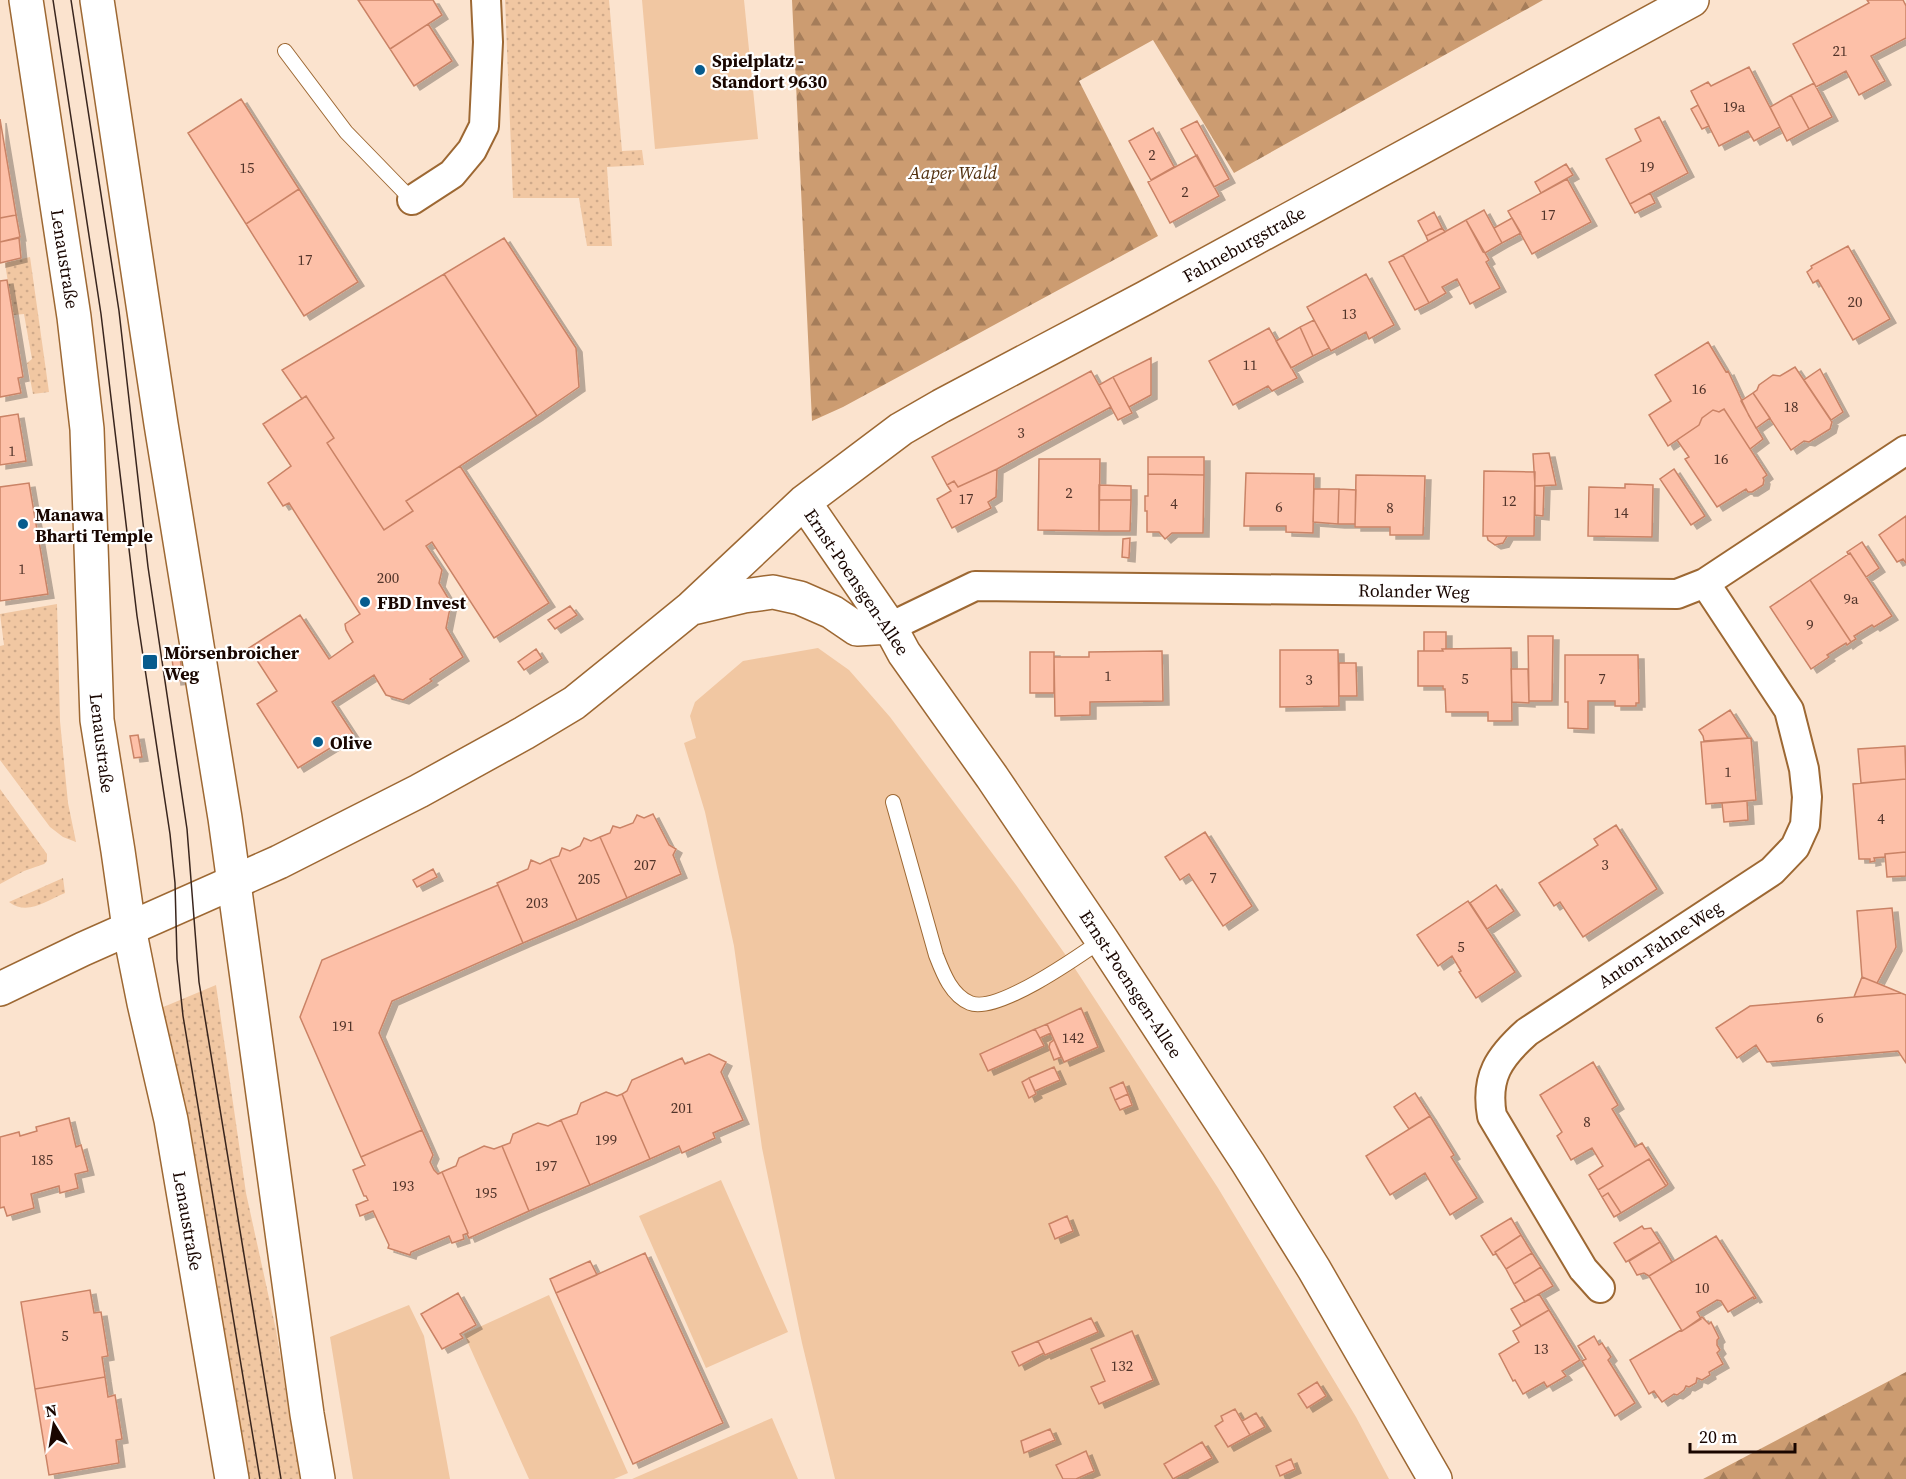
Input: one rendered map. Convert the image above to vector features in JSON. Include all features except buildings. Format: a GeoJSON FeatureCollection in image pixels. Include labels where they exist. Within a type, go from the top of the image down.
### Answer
{"type":"FeatureCollection","features":[{"type":"Feature","properties":{"kind":"street","name":"Lenaustraße"},"geometry":{"type":"LineString","coordinates":[[26,0],[74,317],[87,429],[96,714],[129,928],[171,1120],[232,1479]]}},
{"type":"Feature","properties":{"kind":"street"},"geometry":{"type":"LineString","coordinates":[[97,0],[163,436],[235,883],[307,1414],[318,1479]]}},
{"type":"Feature","properties":{"kind":"street"},"geometry":{"type":"LineString","coordinates":[[412,200],[452,174],[472,150],[484,126],[488,42],[486,0]]}},
{"type":"Feature","properties":{"kind":"street","name":"Fahneburgstraße"},"geometry":{"type":"LineString","coordinates":[[804,502],[901,429],[941,406],[1145,298],[1692,0]]}},
{"type":"Feature","properties":{"kind":"street","name":"Rolander Weg"},"geometry":{"type":"LineString","coordinates":[[890,627],[975,586],[1677,594],[1705,583],[1906,450]]}},
{"type":"Feature","properties":{"kind":"street"},"geometry":{"type":"LineString","coordinates":[[0,988],[129,928],[235,883],[418,791],[574,703],[691,608],[804,502]]}},
{"type":"Feature","properties":{"kind":"street","name":"Ernst-Poensgen-Allee"},"geometry":{"type":"LineString","coordinates":[[804,502],[890,627],[904,653],[1102,939],[1248,1163],[1314,1269],[1435,1479]]}},
{"type":"Feature","properties":{"kind":"street","name":"Anton-Fahne-Weg"},"geometry":{"type":"LineString","coordinates":[[1600,1288],[1583,1269],[1492,1116],[1490,1089],[1496,1068],[1509,1048],[1527,1032],[1772,871],[1795,847],[1805,825],[1807,797],[1804,769],[1789,710],[1705,583]]}},
{"type":"Feature","properties":{"kind":"street"},"geometry":{"type":"LineString","coordinates":[[691,608],[773,592],[800,598],[823,608],[857,629],[890,627]]}},
{"type":"Feature","properties":{"kind":"lane"},"geometry":{"type":"LineString","coordinates":[[285,51],[346,132],[412,200]]}},
{"type":"Feature","properties":{"kind":"lane"},"geometry":{"type":"LineString","coordinates":[[894,802],[936,955],[944,976],[957,994],[972,1004],[1007,997],[1054,972],[1102,939]]}},
{"type":"Feature","properties":{"kind":"shaded area"},"geometry":{"type":"Polygon","coordinates":[[[505,0],[609,0],[622,151],[642,150],[644,165],[607,167],[612,246],[587,246],[579,198],[513,198],[505,0]]]}},
{"type":"Feature","properties":{"kind":"shaded area","name":"Spielplatz - Standort 9630"},"geometry":{"type":"Polygon","coordinates":[[[642,0],[744,0],[758,139],[655,149],[642,0]]]}},
{"type":"Feature","properties":{"kind":"shaded area"},"geometry":{"type":"Polygon","coordinates":[[[30,257],[49,392],[33,394],[27,363],[32,359],[24,314],[13,315],[5,263],[30,257]]]}},
{"type":"Feature","properties":{"kind":"shaded area"},"geometry":{"type":"Polygon","coordinates":[[[57,604],[60,721],[68,803],[76,842],[63,837],[50,827],[0,760],[0,646],[4,645],[0,614],[57,604]]]}},
{"type":"Feature","properties":{"kind":"shaded area"},"geometry":{"type":"Polygon","coordinates":[[[818,648],[849,670],[890,717],[1072,964],[1218,1188],[1356,1417],[1389,1479],[835,1479],[802,1343],[762,1148],[734,946],[705,812],[684,743],[696,738],[690,716],[695,702],[743,661],[818,648]]]}},
{"type":"Feature","properties":{"kind":"shaded area"},"geometry":{"type":"Polygon","coordinates":[[[0,789],[47,854],[47,861],[0,884],[0,789]]]}},
{"type":"Feature","properties":{"kind":"shaded area"},"geometry":{"type":"Polygon","coordinates":[[[63,878],[65,893],[44,903],[23,908],[9,902],[63,878]]]}},
{"type":"Feature","properties":{"kind":"shaded area"},"geometry":{"type":"Polygon","coordinates":[[[216,985],[246,1193],[276,1330],[300,1479],[249,1479],[206,1227],[161,1008],[216,985]]]}},
{"type":"Feature","properties":{"kind":"shaded area"},"geometry":{"type":"Polygon","coordinates":[[[721,1180],[788,1332],[706,1368],[639,1216],[721,1180]]]}},
{"type":"Feature","properties":{"kind":"shaded area"},"geometry":{"type":"Polygon","coordinates":[[[549,1295],[628,1473],[614,1479],[529,1479],[464,1334],[549,1295]]]}},
{"type":"Feature","properties":{"kind":"shaded area"},"geometry":{"type":"Polygon","coordinates":[[[409,1305],[424,1336],[450,1479],[353,1479],[330,1337],[409,1305]]]}},
{"type":"Feature","properties":{"kind":"shaded area"},"geometry":{"type":"Polygon","coordinates":[[[772,1418],[798,1479],[632,1479],[772,1418]]]}},
{"type":"Feature","properties":{"kind":"green space","name":"Aaper Wald"},"geometry":{"type":"Polygon","coordinates":[[[792,0],[1543,0],[1234,173],[1153,40],[1079,81],[1158,236],[843,407],[812,421],[792,0]]]}},
{"type":"Feature","properties":{"kind":"green space"},"geometry":{"type":"Polygon","coordinates":[[[1906,1372],[1906,1479],[1703,1479],[1906,1372]]]}},
{"type":"Feature","properties":{"kind":"tram line"},"geometry":{"type":"LineString","coordinates":[[53,0],[101,314],[137,616],[170,834],[175,883],[177,959],[183,1016],[260,1479]]}},
{"type":"Feature","properties":{"kind":"tram line"},"geometry":{"type":"LineString","coordinates":[[71,0],[119,311],[148,567],[187,829],[199,982],[281,1479]]}},
{"type":"Feature","properties":{"kind":"place","name":"Spielplatz - Standort 9630"},"geometry":{"type":"Point","coordinates":[700,70]}},
{"type":"Feature","properties":{"kind":"place","name":"Manawa Bharti Temple"},"geometry":{"type":"Point","coordinates":[23,524]}},
{"type":"Feature","properties":{"kind":"place","name":"FBD Invest"},"geometry":{"type":"Point","coordinates":[365,602]}},
{"type":"Feature","properties":{"kind":"place","name":"Mörsenbroicher Weg"},"geometry":{"type":"Point","coordinates":[150,662]}},
{"type":"Feature","properties":{"kind":"place","name":"Olive"},"geometry":{"type":"Point","coordinates":[318,742]}}]}
